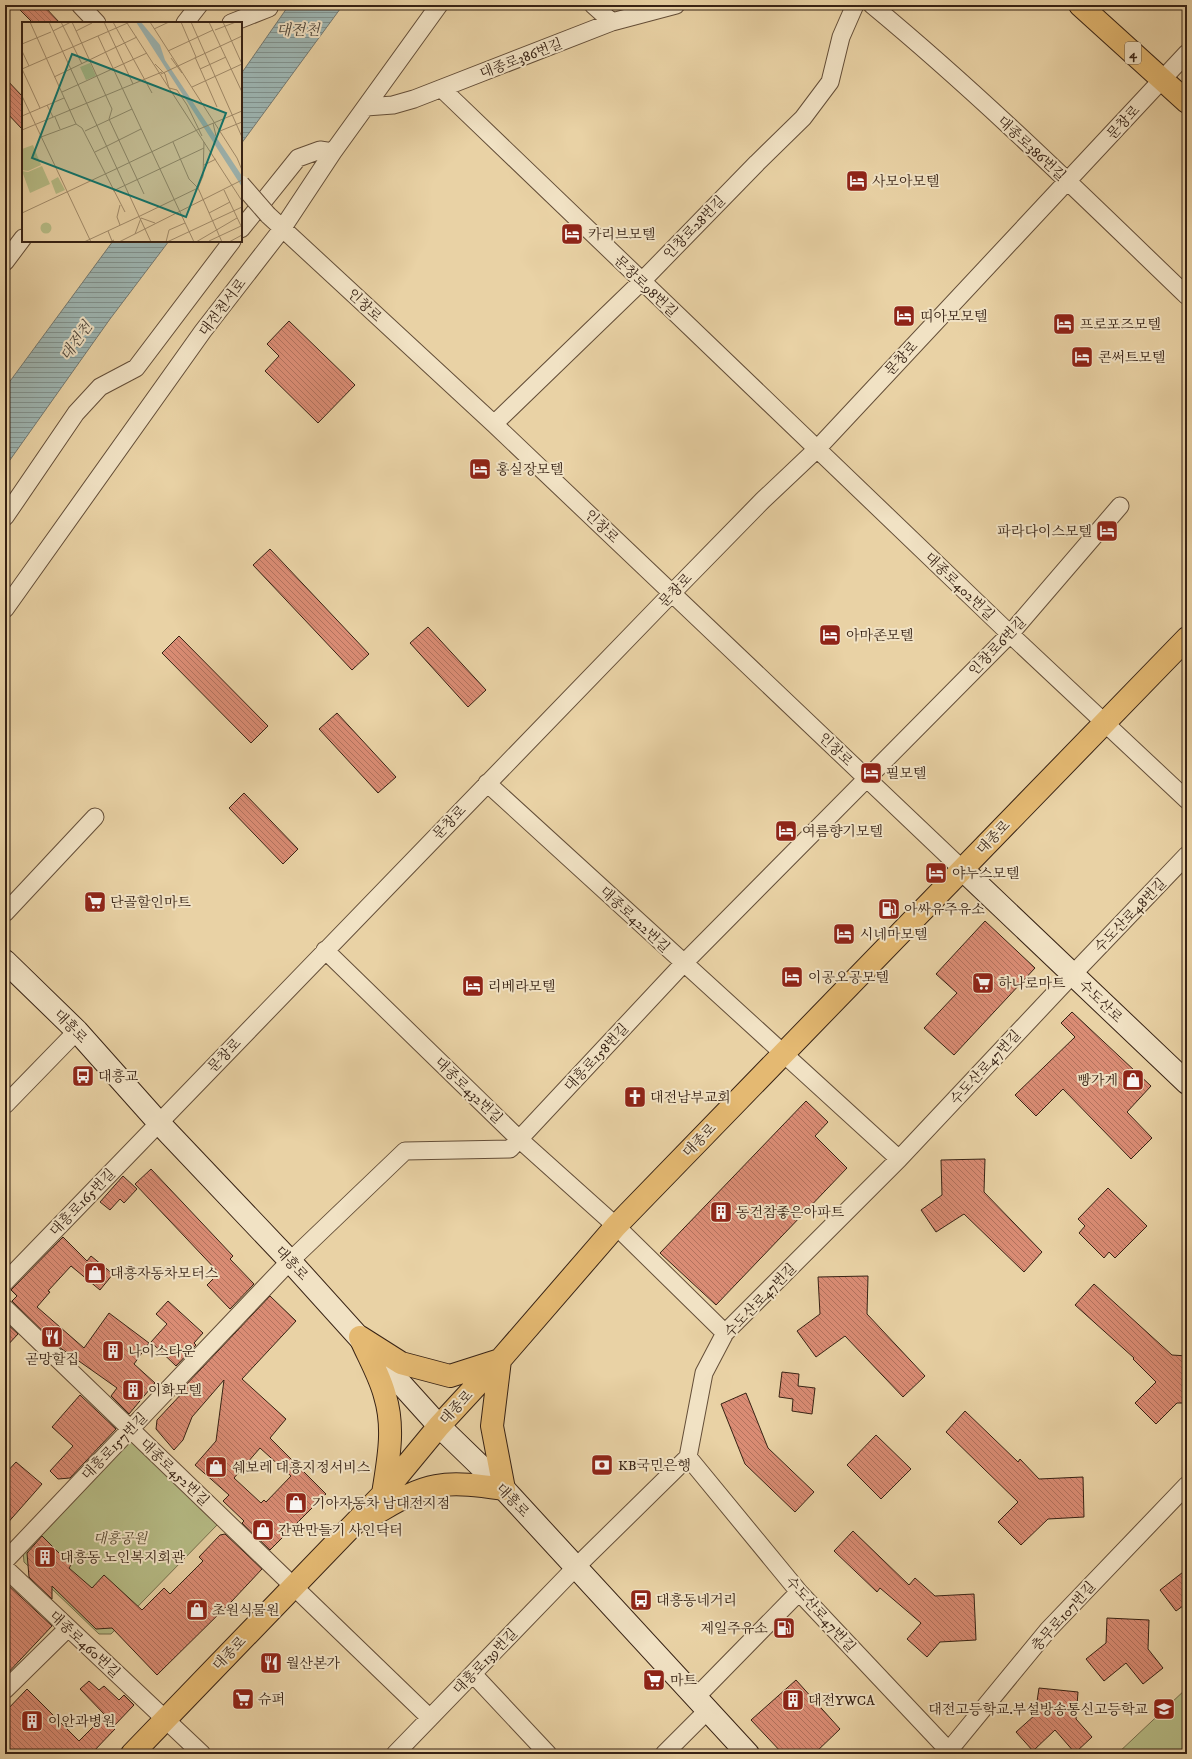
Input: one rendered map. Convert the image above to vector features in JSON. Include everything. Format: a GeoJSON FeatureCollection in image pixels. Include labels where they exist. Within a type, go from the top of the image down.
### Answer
{"type":"FeatureCollection","features":[{"type":"Feature","properties":{"kind":"main road","name":"4"},"geometry":{"type":"LineString","coordinates":[[1080,5],[1187,102]]}},
{"type":"Feature","properties":{"kind":"main road","name":"대종로"},"geometry":{"type":"LineString","coordinates":[[132,1754],[382,1495],[439,1426],[500,1360],[616,1226],[1187,638]]}},
{"type":"Feature","properties":{"kind":"main road","name":"수도산로"},"geometry":{"type":"LineString","coordinates":[[962,869],[1187,1083]]}},
{"type":"Feature","properties":{"kind":"main road","name":"대흥로"},"geometry":{"type":"LineString","coordinates":[[5,961],[77,1031],[159,1123],[360,1337],[439,1426],[504,1489],[748,1754]]}},
{"type":"Feature","properties":{"kind":"main road"},"geometry":{"type":"LineString","coordinates":[[353,1526],[407,1496],[435,1486],[479,1485],[504,1489],[492,1426],[500,1360],[450,1376],[401,1363],[360,1337]]}},
{"type":"Feature","properties":{"kind":"main road"},"geometry":{"type":"LineString","coordinates":[[360,1337],[385,1396],[391,1430],[390,1452],[382,1495]]}},
{"type":"Feature","properties":{"kind":"street"},"geometry":{"type":"LineString","coordinates":[[80,5],[96,22]]}},
{"type":"Feature","properties":{"kind":"street"},"geometry":{"type":"LineString","coordinates":[[186,22],[199,5]]}},
{"type":"Feature","properties":{"kind":"street","name":"대전천서로"},"geometry":{"type":"LineString","coordinates":[[5,609],[194,344],[282,229],[333,152],[439,5]]}},
{"type":"Feature","properties":{"kind":"street"},"geometry":{"type":"LineString","coordinates":[[593,5],[612,22]]}},
{"type":"Feature","properties":{"kind":"street","name":"대종로386번길"},"geometry":{"type":"LineString","coordinates":[[366,107],[393,105],[414,99],[612,22],[676,5]]}},
{"type":"Feature","properties":{"kind":"street","name":"인창로28번길"},"geometry":{"type":"LineString","coordinates":[[494,424],[642,281],[803,118],[830,82],[841,37],[855,5]]}},
{"type":"Feature","properties":{"kind":"street","name":"대종로386번길"},"geometry":{"type":"LineString","coordinates":[[872,5],[913,39],[1068,181],[1187,296]]}},
{"type":"Feature","properties":{"kind":"street"},"geometry":{"type":"LineString","coordinates":[[234,22],[269,8]]}},
{"type":"Feature","properties":{"kind":"street","name":"문창로"},"geometry":{"type":"LineString","coordinates":[[159,1123],[672,593],[763,500],[816,449],[1187,54]]}},
{"type":"Feature","properties":{"kind":"street","name":"문창로98번길"},"geometry":{"type":"LineString","coordinates":[[442,89],[816,449]]}},
{"type":"Feature","properties":{"kind":"street"},"geometry":{"type":"LineString","coordinates":[[242,228],[298,158],[320,150],[333,152]]}},
{"type":"Feature","properties":{"kind":"street","name":"인창로"},"geometry":{"type":"LineString","coordinates":[[242,185],[282,229],[494,424],[962,869]]}},
{"type":"Feature","properties":{"kind":"street"},"geometry":{"type":"LineString","coordinates":[[5,262],[22,239]]}},
{"type":"Feature","properties":{"kind":"street"},"geometry":{"type":"LineString","coordinates":[[5,517],[76,413],[100,387],[136,368],[231,242]]}},
{"type":"Feature","properties":{"kind":"street","name":"대종로402번길"},"geometry":{"type":"LineString","coordinates":[[816,449],[1104,723]]}},
{"type":"Feature","properties":{"kind":"street","name":"인창로6번길"},"geometry":{"type":"LineString","coordinates":[[867,778],[1010,634],[1120,506]]}},
{"type":"Feature","properties":{"kind":"street"},"geometry":{"type":"LineString","coordinates":[[1104,723],[1187,800]]}},
{"type":"Feature","properties":{"kind":"street","name":"대흥로158번길"},"geometry":{"type":"LineString","coordinates":[[290,1261],[405,1151],[510,1149],[683,964],[867,778]]}},
{"type":"Feature","properties":{"kind":"street","name":"대종로422번길"},"geometry":{"type":"LineString","coordinates":[[487,783],[782,1055]]}},
{"type":"Feature","properties":{"kind":"street"},"geometry":{"type":"LineString","coordinates":[[5,913],[95,817]]}},
{"type":"Feature","properties":{"kind":"street","name":"수도산로48번길"},"geometry":{"type":"LineString","coordinates":[[1073,974],[1187,855]]}},
{"type":"Feature","properties":{"kind":"street","name":"대종로432번길"},"geometry":{"type":"LineString","coordinates":[[325,950],[519,1139],[616,1226]]}},
{"type":"Feature","properties":{"kind":"street","name":"수도산로47번길"},"geometry":{"type":"LineString","coordinates":[[948,1753],[799,1592],[688,1457],[704,1374],[725,1333],[899,1160],[1073,974]]}},
{"type":"Feature","properties":{"kind":"street"},"geometry":{"type":"LineString","coordinates":[[5,1105],[77,1031]]}},
{"type":"Feature","properties":{"kind":"street"},"geometry":{"type":"LineString","coordinates":[[782,1055],[899,1160]]}},
{"type":"Feature","properties":{"kind":"street","name":"대흥로165번길"},"geometry":{"type":"LineString","coordinates":[[5,1282],[159,1123]]}},
{"type":"Feature","properties":{"kind":"street"},"geometry":{"type":"LineString","coordinates":[[616,1226],[725,1333]]}},
{"type":"Feature","properties":{"kind":"street","name":"대흥로157번길"},"geometry":{"type":"LineString","coordinates":[[5,1561],[290,1261]]}},
{"type":"Feature","properties":{"kind":"street","name":"대종로452번길"},"geometry":{"type":"LineString","coordinates":[[5,1308],[293,1586]]}},
{"type":"Feature","properties":{"kind":"street"},"geometry":{"type":"LineString","coordinates":[[576,1567],[688,1457]]}},
{"type":"Feature","properties":{"kind":"street","name":"충무로107번길"},"geometry":{"type":"LineString","coordinates":[[948,1753],[1048,1630],[1187,1485]]}},
{"type":"Feature","properties":{"kind":"street","name":"대흥로139번길"},"geometry":{"type":"LineString","coordinates":[[395,1754],[576,1567]]}},
{"type":"Feature","properties":{"kind":"street","name":"대종로460번길"},"geometry":{"type":"LineString","coordinates":[[5,1568],[165,1719]]}},
{"type":"Feature","properties":{"kind":"street"},"geometry":{"type":"LineString","coordinates":[[293,1586],[430,1718]]}},
{"type":"Feature","properties":{"kind":"street"},"geometry":{"type":"LineString","coordinates":[[664,1754],[702,1704],[799,1592]]}},
{"type":"Feature","properties":{"kind":"street"},"geometry":{"type":"LineString","coordinates":[[5,1690],[68,1628]]}},
{"type":"Feature","properties":{"kind":"street"},"geometry":{"type":"LineString","coordinates":[[473,1674],[548,1754]]}},
{"type":"Feature","properties":{"kind":"street"},"geometry":{"type":"LineString","coordinates":[[165,1719],[202,1754]]}},
{"type":"Feature","properties":{"kind":"green space","name":"대흥공원"},"geometry":{"type":"Polygon","coordinates":[[[131,1440],[217,1525],[111,1634],[99,1634],[24,1562],[23,1551],[131,1440]]]}},
{"type":"Feature","properties":{"kind":"green space"},"geometry":{"type":"Polygon","coordinates":[[[1187,1688],[1187,1754],[1117,1754],[1187,1688]]]}},
{"type":"Feature","properties":{"kind":"water","name":"대전천"},"geometry":{"type":"Polygon","coordinates":[[[289,5],[343,5],[242,143],[242,73],[289,5]]]}},
{"type":"Feature","properties":{"kind":"water","name":"대전천"},"geometry":{"type":"Polygon","coordinates":[[[112,242],[168,242],[110,319],[5,467],[5,388],[112,242]]]}},
{"type":"Feature","properties":{"kind":"building"},"geometry":{"type":"Polygon","coordinates":[[[15,5],[43,5],[59,22],[32,22],[15,5]]]}},
{"type":"Feature","properties":{"kind":"building"},"geometry":{"type":"Polygon","coordinates":[[[5,78],[22,96],[22,129],[5,111],[5,78]]]}},
{"type":"Feature","properties":{"kind":"building"},"geometry":{"type":"Polygon","coordinates":[[[289,321],[355,385],[318,423],[265,371],[279,356],[267,344],[289,321]]]}},
{"type":"Feature","properties":{"kind":"building"},"geometry":{"type":"Polygon","coordinates":[[[270,549],[369,654],[352,670],[253,565],[270,549]]]}},
{"type":"Feature","properties":{"kind":"building"},"geometry":{"type":"Polygon","coordinates":[[[428,627],[486,690],[468,707],[410,643],[428,627]]]}},
{"type":"Feature","properties":{"kind":"building"},"geometry":{"type":"Polygon","coordinates":[[[179,636],[268,726],[251,743],[162,653],[179,636]]]}},
{"type":"Feature","properties":{"kind":"building"},"geometry":{"type":"Polygon","coordinates":[[[337,713],[396,777],[378,793],[319,729],[337,713]]]}},
{"type":"Feature","properties":{"kind":"building"},"geometry":{"type":"Polygon","coordinates":[[[244,793],[298,849],[283,864],[229,808],[244,793]]]}},
{"type":"Feature","properties":{"kind":"building","name":"하나로마트"},"geometry":{"type":"Polygon","coordinates":[[[985,921],[1035,968],[954,1055],[924,1028],[957,993],[936,974],[985,921]]]}},
{"type":"Feature","properties":{"kind":"building"},"geometry":{"type":"Polygon","coordinates":[[[1072,1012],[1151,1086],[1127,1112],[1152,1138],[1131,1159],[1063,1089],[1036,1116],[1015,1095],[1075,1037],[1061,1023],[1072,1012]]]}},
{"type":"Feature","properties":{"kind":"building","name":"동건참좋은아파트"},"geometry":{"type":"Polygon","coordinates":[[[806,1101],[828,1122],[815,1136],[847,1168],[716,1305],[660,1253],[806,1101]]]}},
{"type":"Feature","properties":{"kind":"building"},"geometry":{"type":"Polygon","coordinates":[[[985,1159],[984,1192],[1042,1252],[1024,1272],[964,1214],[936,1232],[921,1210],[942,1195],[941,1160],[985,1159]]]}},
{"type":"Feature","properties":{"kind":"building"},"geometry":{"type":"Polygon","coordinates":[[[151,1169],[233,1256],[230,1259],[254,1284],[230,1309],[207,1285],[219,1273],[135,1184],[151,1169]]]}},
{"type":"Feature","properties":{"kind":"building"},"geometry":{"type":"Polygon","coordinates":[[[123,1176],[137,1189],[124,1203],[120,1199],[110,1210],[100,1202],[123,1176]]]}},
{"type":"Feature","properties":{"kind":"building"},"geometry":{"type":"Polygon","coordinates":[[[1108,1188],[1147,1226],[1115,1258],[1109,1252],[1104,1258],[1079,1233],[1085,1226],[1078,1219],[1108,1188]]]}},
{"type":"Feature","properties":{"kind":"building"},"geometry":{"type":"Polygon","coordinates":[[[63,1237],[87,1261],[91,1256],[113,1274],[100,1290],[71,1266],[48,1291],[50,1292],[37,1307],[84,1348],[109,1313],[149,1343],[134,1364],[155,1383],[129,1414],[111,1396],[117,1388],[59,1347],[12,1301],[17,1296],[11,1290],[63,1237]]]}},
{"type":"Feature","properties":{"kind":"building"},"geometry":{"type":"Polygon","coordinates":[[[868,1276],[867,1314],[925,1376],[903,1397],[845,1336],[816,1357],[797,1331],[820,1314],[818,1277],[868,1276]]]}},
{"type":"Feature","properties":{"kind":"building"},"geometry":{"type":"Polygon","coordinates":[[[1094,1284],[1172,1355],[1187,1356],[1187,1403],[1177,1403],[1156,1424],[1135,1403],[1156,1382],[1133,1359],[1134,1358],[1075,1305],[1094,1284]]]}},
{"type":"Feature","properties":{"kind":"building"},"geometry":{"type":"Polygon","coordinates":[[[270,1296],[296,1321],[242,1379],[286,1419],[270,1438],[326,1494],[270,1550],[242,1523],[244,1521],[223,1501],[229,1495],[195,1465],[216,1441],[224,1380],[192,1417],[183,1440],[174,1450],[156,1429],[157,1420],[185,1390],[183,1388],[270,1296]],[[260,1448],[234,1478],[261,1503],[264,1500],[266,1502],[291,1476],[260,1448]]]}},
{"type":"Feature","properties":{"kind":"building"},"geometry":{"type":"Polygon","coordinates":[[[168,1301],[203,1333],[194,1343],[196,1345],[176,1366],[151,1342],[167,1324],[156,1314],[168,1301]]]}},
{"type":"Feature","properties":{"kind":"building"},"geometry":{"type":"Polygon","coordinates":[[[5,1322],[18,1334],[5,1348],[5,1322]]]}},
{"type":"Feature","properties":{"kind":"building"},"geometry":{"type":"Polygon","coordinates":[[[782,1372],[799,1374],[798,1386],[815,1388],[812,1414],[792,1411],[793,1399],[779,1397],[782,1372]]]}},
{"type":"Feature","properties":{"kind":"building"},"geometry":{"type":"Polygon","coordinates":[[[746,1393],[768,1448],[814,1492],[795,1512],[745,1464],[721,1404],[746,1393]]]}},
{"type":"Feature","properties":{"kind":"building"},"geometry":{"type":"Polygon","coordinates":[[[80,1395],[116,1429],[70,1478],[58,1479],[50,1471],[73,1446],[52,1427],[80,1395]]]}},
{"type":"Feature","properties":{"kind":"building"},"geometry":{"type":"Polygon","coordinates":[[[965,1411],[1018,1462],[1020,1459],[1039,1479],[1083,1477],[1084,1517],[1048,1519],[1021,1545],[998,1522],[1018,1502],[946,1432],[965,1411]]]}},
{"type":"Feature","properties":{"kind":"building"},"geometry":{"type":"Polygon","coordinates":[[[876,1435],[911,1469],[881,1499],[847,1465],[876,1435]]]}},
{"type":"Feature","properties":{"kind":"building"},"geometry":{"type":"Polygon","coordinates":[[[16,1462],[42,1484],[5,1526],[5,1474],[16,1462]]]}},
{"type":"Feature","properties":{"kind":"building"},"geometry":{"type":"Polygon","coordinates":[[[853,1531],[909,1585],[915,1578],[935,1596],[974,1594],[976,1640],[940,1642],[927,1657],[907,1639],[921,1623],[880,1588],[877,1592],[834,1551],[853,1531]]]}},
{"type":"Feature","properties":{"kind":"building"},"geometry":{"type":"Polygon","coordinates":[[[225,1534],[262,1569],[232,1601],[157,1675],[112,1628],[96,1629],[52,1586],[52,1599],[29,1577],[27,1553],[42,1536],[71,1565],[69,1568],[92,1588],[104,1575],[142,1610],[164,1588],[170,1594],[203,1561],[199,1557],[220,1535],[225,1534]]]}},
{"type":"Feature","properties":{"kind":"building"},"geometry":{"type":"Polygon","coordinates":[[[1187,1569],[1187,1603],[1176,1611],[1160,1590],[1187,1569]]]}},
{"type":"Feature","properties":{"kind":"building"},"geometry":{"type":"Polygon","coordinates":[[[5,1582],[52,1626],[5,1676],[5,1582]]]}},
{"type":"Feature","properties":{"kind":"building"},"geometry":{"type":"Polygon","coordinates":[[[1107,1618],[1149,1620],[1148,1649],[1163,1668],[1143,1684],[1126,1663],[1104,1681],[1086,1659],[1106,1643],[1107,1618]]]}},
{"type":"Feature","properties":{"kind":"building","name":"대전YWCA"},"geometry":{"type":"Polygon","coordinates":[[[796,1680],[840,1729],[814,1754],[783,1754],[751,1720],[796,1680]]]}},
{"type":"Feature","properties":{"kind":"building"},"geometry":{"type":"Polygon","coordinates":[[[89,1681],[99,1690],[104,1686],[119,1700],[124,1695],[134,1705],[113,1727],[115,1729],[92,1753],[93,1754],[5,1754],[5,1712],[27,1689],[79,1741],[105,1715],[80,1689],[89,1681]]]}},
{"type":"Feature","properties":{"kind":"building"},"geometry":{"type":"Polygon","coordinates":[[[1039,1688],[1078,1692],[1076,1719],[1092,1737],[1075,1753],[1055,1730],[1033,1751],[1016,1732],[1035,1715],[1039,1688]]]}},
{"type":"Feature","properties":{"kind":"place","name":"사모아모텔"},"geometry":{"type":"Point","coordinates":[857,181]}},
{"type":"Feature","properties":{"kind":"place","name":"카리브모텔"},"geometry":{"type":"Point","coordinates":[572,234]}},
{"type":"Feature","properties":{"kind":"place","name":"띠아모모텔"},"geometry":{"type":"Point","coordinates":[904,316]}},
{"type":"Feature","properties":{"kind":"place","name":"프로포즈모텔"},"geometry":{"type":"Point","coordinates":[1064,324]}},
{"type":"Feature","properties":{"kind":"place","name":"콘써트모텔"},"geometry":{"type":"Point","coordinates":[1082,357]}},
{"type":"Feature","properties":{"kind":"place","name":"홍실장모텔"},"geometry":{"type":"Point","coordinates":[480,469]}},
{"type":"Feature","properties":{"kind":"place","name":"파라다이스모텔"},"geometry":{"type":"Point","coordinates":[1107,531]}},
{"type":"Feature","properties":{"kind":"place","name":"아마존모텔"},"geometry":{"type":"Point","coordinates":[830,635]}},
{"type":"Feature","properties":{"kind":"place","name":"필모텔"},"geometry":{"type":"Point","coordinates":[871,773]}},
{"type":"Feature","properties":{"kind":"place","name":"여름향기모텔"},"geometry":{"type":"Point","coordinates":[786,831]}},
{"type":"Feature","properties":{"kind":"place","name":"야누스모텔"},"geometry":{"type":"Point","coordinates":[936,873]}},
{"type":"Feature","properties":{"kind":"place","name":"단골할인마트"},"geometry":{"type":"Point","coordinates":[95,902]}},
{"type":"Feature","properties":{"kind":"place","name":"아싸유주유소"},"geometry":{"type":"Point","coordinates":[889,909]}},
{"type":"Feature","properties":{"kind":"place","name":"시네마모텔"},"geometry":{"type":"Point","coordinates":[844,934]}},
{"type":"Feature","properties":{"kind":"place","name":"이공오공모텔"},"geometry":{"type":"Point","coordinates":[792,977]}},
{"type":"Feature","properties":{"kind":"place","name":"하나로마트"},"geometry":{"type":"Point","coordinates":[983,983]}},
{"type":"Feature","properties":{"kind":"place","name":"리베라모텔"},"geometry":{"type":"Point","coordinates":[473,986]}},
{"type":"Feature","properties":{"kind":"place","name":"대흥교"},"geometry":{"type":"Point","coordinates":[83,1076]}},
{"type":"Feature","properties":{"kind":"place","name":"빵가게"},"geometry":{"type":"Point","coordinates":[1133,1080]}},
{"type":"Feature","properties":{"kind":"place","name":"대전남부교회"},"geometry":{"type":"Point","coordinates":[635,1097]}},
{"type":"Feature","properties":{"kind":"place","name":"동건참좋은아파트"},"geometry":{"type":"Point","coordinates":[721,1212]}},
{"type":"Feature","properties":{"kind":"place","name":"대흥자동차모터스"},"geometry":{"type":"Point","coordinates":[95,1273]}},
{"type":"Feature","properties":{"kind":"place","name":"곧망할집"},"geometry":{"type":"Point","coordinates":[52,1337]}},
{"type":"Feature","properties":{"kind":"place","name":"나이스타운"},"geometry":{"type":"Point","coordinates":[113,1351]}},
{"type":"Feature","properties":{"kind":"place","name":"이화모텔"},"geometry":{"type":"Point","coordinates":[133,1390]}},
{"type":"Feature","properties":{"kind":"place","name":"KB국민은행"},"geometry":{"type":"Point","coordinates":[602,1465]}},
{"type":"Feature","properties":{"kind":"place","name":"쉐보레 대흥지정서비스"},"geometry":{"type":"Point","coordinates":[216,1467]}},
{"type":"Feature","properties":{"kind":"place","name":"기아자동차 남대전지점"},"geometry":{"type":"Point","coordinates":[296,1503]}},
{"type":"Feature","properties":{"kind":"place","name":"간판만들기 사인닥터"},"geometry":{"type":"Point","coordinates":[263,1530]}},
{"type":"Feature","properties":{"kind":"place","name":"대흥동 노인복지회관"},"geometry":{"type":"Point","coordinates":[45,1557]}},
{"type":"Feature","properties":{"kind":"place","name":"대흥동네거리"},"geometry":{"type":"Point","coordinates":[641,1600]}},
{"type":"Feature","properties":{"kind":"place","name":"초원식물원"},"geometry":{"type":"Point","coordinates":[197,1610]}},
{"type":"Feature","properties":{"kind":"place","name":"제일주유소"},"geometry":{"type":"Point","coordinates":[784,1628]}},
{"type":"Feature","properties":{"kind":"place","name":"월산본가"},"geometry":{"type":"Point","coordinates":[271,1663]}},
{"type":"Feature","properties":{"kind":"place","name":"마트"},"geometry":{"type":"Point","coordinates":[654,1680]}},
{"type":"Feature","properties":{"kind":"place","name":"슈퍼"},"geometry":{"type":"Point","coordinates":[243,1699]}},
{"type":"Feature","properties":{"kind":"place","name":"대전YWCA"},"geometry":{"type":"Point","coordinates":[793,1700]}},
{"type":"Feature","properties":{"kind":"place","name":"대전고등학교.부설방송통신고등학교"},"geometry":{"type":"Point","coordinates":[1164,1709]}},
{"type":"Feature","properties":{"kind":"place","name":"이안과병원"},"geometry":{"type":"Point","coordinates":[32,1721]}}]}
